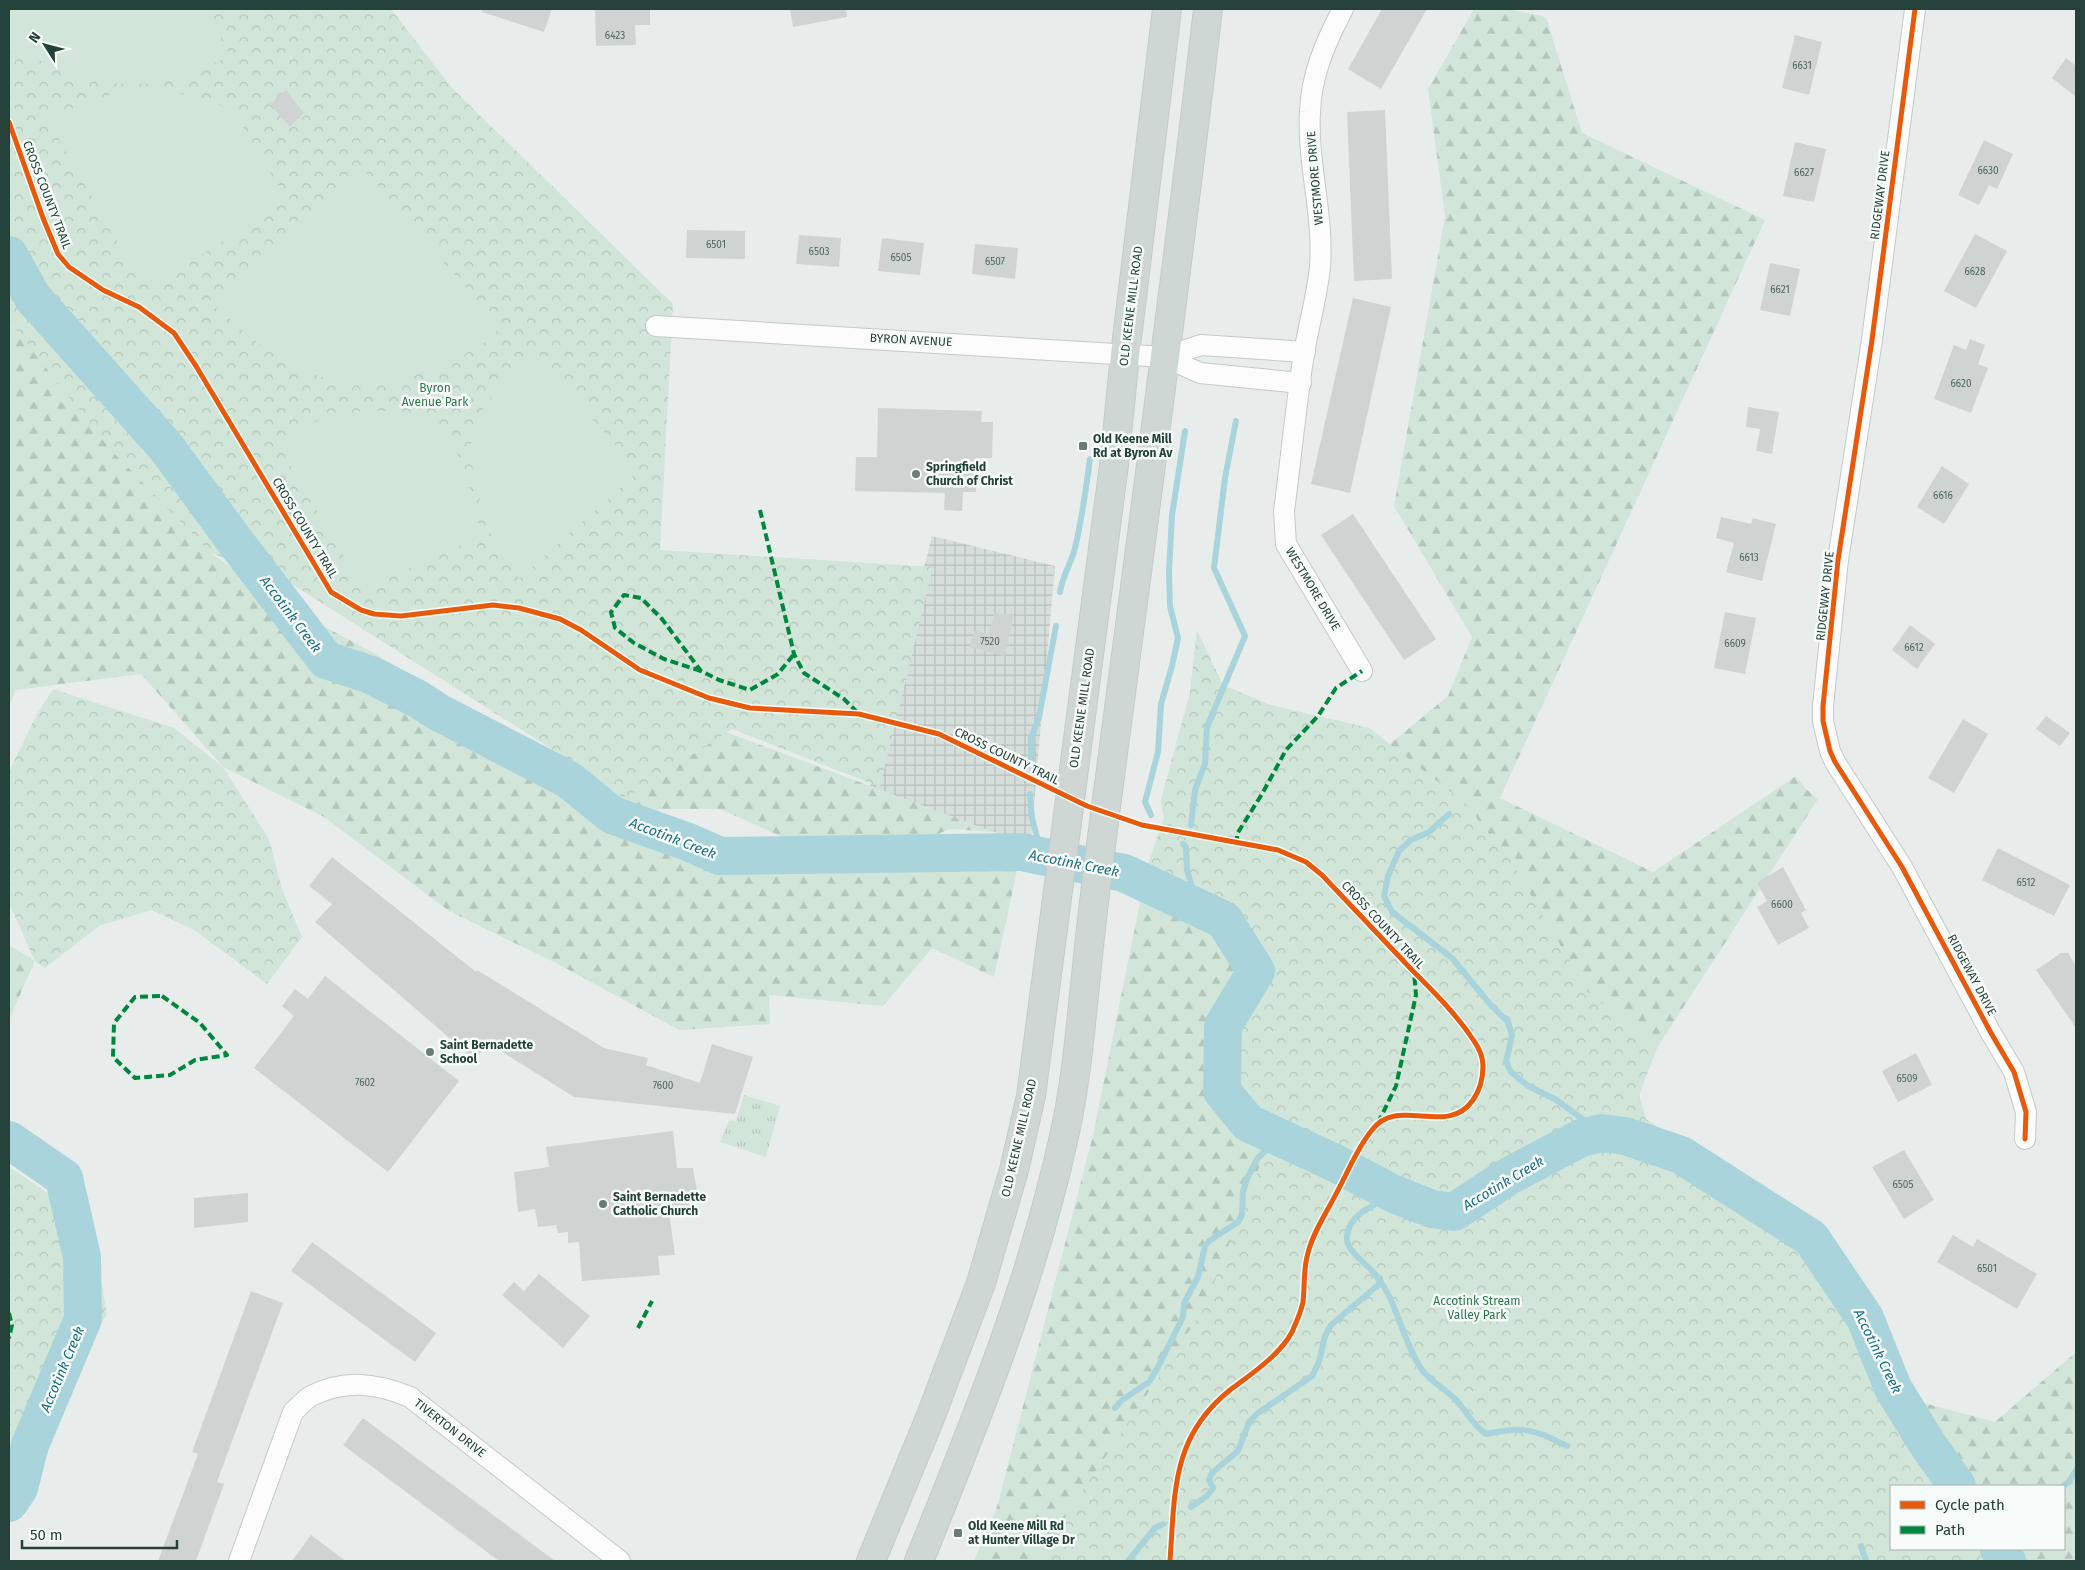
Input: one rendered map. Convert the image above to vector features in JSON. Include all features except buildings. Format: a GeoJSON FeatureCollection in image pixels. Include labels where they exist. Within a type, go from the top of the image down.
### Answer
{"type":"FeatureCollection","features":[{"type":"Feature","properties":{"kind":"main road","name":"OLD KEENE MILL ROAD"},"geometry":{"type":"LineString","coordinates":[[872,1561],[934,1409],[992,1249],[1031,1096],[1114,464],[1124,355],[1167,9]]}},
{"type":"Feature","properties":{"kind":"main road"},"geometry":{"type":"LineString","coordinates":[[919,1561],[973,1430],[1021,1293],[1045,1216],[1066,1128],[1080,1030],[1090,934],[1130,634],[1208,9]]}},
{"type":"Feature","properties":{"kind":"street","name":"WESTMORE DRIVE"},"geometry":{"type":"LineString","coordinates":[[1344,9],[1331,32],[1319,62],[1310,112],[1319,211],[1320,264],[1318,289],[1304,352],[1284,511],[1286,544],[1362,671]]}},
{"type":"Feature","properties":{"kind":"street","name":"RIDGEWAY DRIVE"},"geometry":{"type":"LineString","coordinates":[[1915,9],[1872,340],[1838,560],[1824,721],[1830,751],[1835,762],[1902,867],[2014,1072],[2026,1112],[2025,1138]]}},
{"type":"Feature","properties":{"kind":"street","name":"BYRON AVENUE"},"geometry":{"type":"LineString","coordinates":[[656,326],[1165,357]]}},
{"type":"Feature","properties":{"kind":"street"},"geometry":{"type":"LineString","coordinates":[[1165,357],[1200,345],[1304,352]]}},
{"type":"Feature","properties":{"kind":"street"},"geometry":{"type":"LineString","coordinates":[[1165,357],[1200,372],[1300,383]]}},
{"type":"Feature","properties":{"kind":"street","name":"TIVERTON DRIVE"},"geometry":{"type":"LineString","coordinates":[[239,1561],[293,1412],[310,1397],[334,1388],[364,1384],[388,1388],[410,1397],[620,1561]]}},
{"type":"Feature","properties":{"kind":"shaded area"},"geometry":{"type":"Polygon","coordinates":[[[932,536],[1055,566],[1031,838],[993,832],[870,786],[932,536]]]}},
{"type":"Feature","properties":{"kind":"green space","name":"Byron Avenue Park"},"geometry":{"type":"Polygon","coordinates":[[[9,9],[391,9],[453,89],[673,304],[660,550],[933,567],[880,787],[732,729],[627,797],[284,579],[211,553],[111,450],[9,321],[9,9]]]}},
{"type":"Feature","properties":{"kind":"green space"},"geometry":{"type":"Polygon","coordinates":[[[9,9],[206,9],[230,56],[195,73],[174,80],[148,84],[93,81],[52,67],[9,40],[9,9]]]}},
{"type":"Feature","properties":{"kind":"green space","name":"Accotink Stream Valley Park"},"geometry":{"type":"Polygon","coordinates":[[[1474,9],[1509,9],[1546,17],[1582,133],[1765,220],[1500,798],[1653,872],[1796,776],[1806,789],[1818,799],[1657,1048],[1639,1095],[1646,1119],[1743,1185],[1830,1239],[1920,1402],[1995,1422],[2076,1352],[2076,1561],[974,1561],[997,1507],[1093,1135],[1147,868],[1164,818],[1161,800],[1190,693],[1197,631],[1223,685],[1270,705],[1369,728],[1390,744],[1448,696],[1472,637],[1394,506],[1445,216],[1428,89],[1474,9]]]}},
{"type":"Feature","properties":{"kind":"green space"},"geometry":{"type":"Polygon","coordinates":[[[150,90],[198,97],[230,111],[238,119],[286,198],[239,231],[153,286],[140,281],[47,119],[93,100],[120,92],[150,90]]]}},
{"type":"Feature","properties":{"kind":"green space"},"geometry":{"type":"Polygon","coordinates":[[[364,170],[500,327],[486,342],[435,370],[381,383],[320,377],[259,344],[214,306],[364,170]]]}},
{"type":"Feature","properties":{"kind":"green space"},"geometry":{"type":"Polygon","coordinates":[[[9,218],[211,553],[286,606],[370,651],[545,754],[628,787],[718,729],[993,832],[950,829],[902,849],[1021,852],[994,977],[932,948],[883,1006],[769,995],[770,1024],[679,1030],[556,963],[449,911],[324,817],[223,767],[141,674],[16,690],[9,706],[9,218]],[[657,809],[720,856],[836,861],[720,809],[657,809]]]}},
{"type":"Feature","properties":{"kind":"green space"},"geometry":{"type":"Polygon","coordinates":[[[533,352],[639,471],[519,579],[505,560],[488,529],[473,475],[471,444],[481,412],[510,373],[533,352]]]}},
{"type":"Feature","properties":{"kind":"green space"},"geometry":{"type":"Polygon","coordinates":[[[369,410],[407,412],[447,434],[464,466],[482,536],[363,589],[280,448],[322,417],[369,410]]]}},
{"type":"Feature","properties":{"kind":"green space","name":"Accotink Stream Valley Park"},"geometry":{"type":"Polygon","coordinates":[[[1197,631],[1223,685],[1270,705],[1369,728],[1464,802],[1510,860],[1588,992],[1657,1048],[1639,1095],[1646,1119],[1743,1185],[1830,1239],[1920,1402],[1976,1485],[1890,1485],[1890,1550],[2021,1550],[2029,1561],[1036,1561],[1203,1310],[1277,1122],[1229,1085],[1235,946],[1147,868],[1164,818],[1161,800],[1190,693],[1197,631]]]}},
{"type":"Feature","properties":{"kind":"green space"},"geometry":{"type":"Polygon","coordinates":[[[53,689],[174,728],[223,767],[269,839],[282,889],[302,937],[267,984],[194,930],[151,910],[99,926],[45,968],[35,961],[9,903],[9,772],[37,714],[53,689]]]}},
{"type":"Feature","properties":{"kind":"green space"},"geometry":{"type":"Polygon","coordinates":[[[9,945],[35,961],[9,1020],[9,945]]]}},
{"type":"Feature","properties":{"kind":"green space"},"geometry":{"type":"Polygon","coordinates":[[[744,1095],[780,1106],[766,1157],[720,1142],[729,1120],[736,1121],[744,1095]]]}},
{"type":"Feature","properties":{"kind":"green space"},"geometry":{"type":"Polygon","coordinates":[[[9,1167],[91,1222],[107,1315],[9,1452],[9,1167]]]}},
{"type":"Feature","properties":{"kind":"waterway","name":"Accotink Creek"},"geometry":{"type":"LineString","coordinates":[[9,255],[33,298],[166,447],[326,660],[371,675],[569,780],[612,815],[688,842],[720,856],[1021,852],[1124,873],[1224,920],[1256,971],[1223,1026],[1222,1091],[1248,1123],[1333,1162],[1394,1194],[1432,1209],[1454,1212],[1509,1176],[1581,1138],[1602,1133],[1625,1136],[1681,1155],[1811,1238],[1865,1318],[1893,1388],[1928,1445],[1956,1485]]}},
{"type":"Feature","properties":{"kind":"waterway"},"geometry":{"type":"LineString","coordinates":[[1191,825],[1195,790],[1205,764],[1207,727],[1245,636],[1214,568],[1225,478],[1236,421]]}},
{"type":"Feature","properties":{"kind":"waterway"},"geometry":{"type":"LineString","coordinates":[[1151,815],[1145,802],[1158,752],[1161,704],[1178,638],[1170,606],[1169,572],[1172,515],[1185,431]]}},
{"type":"Feature","properties":{"kind":"waterway"},"geometry":{"type":"LineString","coordinates":[[1060,592],[1077,537],[1090,459]]}},
{"type":"Feature","properties":{"kind":"waterway"},"geometry":{"type":"LineString","coordinates":[[1031,764],[1031,738],[1039,717],[1056,626]]}},
{"type":"Feature","properties":{"kind":"waterway"},"geometry":{"type":"LineString","coordinates":[[1030,794],[1032,818],[1042,856]]}},
{"type":"Feature","properties":{"kind":"waterway"},"geometry":{"type":"LineString","coordinates":[[1449,814],[1429,832],[1411,840],[1399,851],[1388,876],[1384,896],[1392,912],[1452,958],[1489,1003],[1508,1022],[1512,1035],[1506,1062],[1511,1072],[1528,1086],[1555,1099],[1602,1133]]}},
{"type":"Feature","properties":{"kind":"waterway"},"geometry":{"type":"LineString","coordinates":[[1183,844],[1186,847],[1187,870],[1198,908]]}},
{"type":"Feature","properties":{"kind":"waterway"},"geometry":{"type":"LineString","coordinates":[[1115,1408],[1122,1400],[1149,1382],[1157,1369],[1183,1317],[1184,1303],[1198,1277],[1205,1246],[1209,1241],[1238,1222],[1242,1215],[1243,1192],[1247,1179],[1257,1159],[1279,1138]]}},
{"type":"Feature","properties":{"kind":"waterway","name":"Accotink Creek"},"geometry":{"type":"LineString","coordinates":[[9,1140],[64,1178],[82,1257],[83,1319],[30,1445],[19,1488],[9,1503]]}},
{"type":"Feature","properties":{"kind":"waterway"},"geometry":{"type":"LineString","coordinates":[[1394,1194],[1359,1215],[1349,1227],[1347,1240],[1353,1252],[1377,1277],[1385,1289],[1414,1357],[1422,1370],[1448,1392],[1486,1434],[1510,1430],[1528,1431],[1546,1436],[1567,1446]]}},
{"type":"Feature","properties":{"kind":"waterway"},"geometry":{"type":"LineString","coordinates":[[1191,1507],[1207,1496],[1213,1488],[1209,1480],[1212,1473],[1238,1451],[1249,1422],[1258,1413],[1312,1376],[1319,1362],[1325,1336],[1331,1325],[1378,1285],[1380,1278]]}},
{"type":"Feature","properties":{"kind":"waterway"},"geometry":{"type":"LineString","coordinates":[[2064,1485],[2069,1482],[2076,1470]]}},
{"type":"Feature","properties":{"kind":"waterway"},"geometry":{"type":"LineString","coordinates":[[1128,1561],[1155,1528],[1163,1524]]}},
{"type":"Feature","properties":{"kind":"waterway"},"geometry":{"type":"LineString","coordinates":[[1861,1546],[1866,1561]]}},
{"type":"Feature","properties":{"kind":"waterway","name":"Accotink Creek"},"geometry":{"type":"LineString","coordinates":[[2000,1550],[2007,1561]]}},
{"type":"Feature","properties":{"kind":"waterway"},"geometry":{"type":"LineString","coordinates":[[2005,1559],[2010,1550]]}},
{"type":"Feature","properties":{"kind":"marked path"},"geometry":{"type":"LineString","coordinates":[[760,510],[794,654],[804,673],[844,699],[858,713]]}},
{"type":"Feature","properties":{"kind":"marked path"},"geometry":{"type":"LineString","coordinates":[[701,671],[664,659],[634,643],[615,628],[611,612],[624,595],[641,598],[662,619],[701,671],[719,680],[750,690],[778,674],[794,654]]}},
{"type":"Feature","properties":{"kind":"marked path"},"geometry":{"type":"LineString","coordinates":[[1237,844],[1237,834],[1286,750],[1318,716],[1336,688],[1362,671]]}},
{"type":"Feature","properties":{"kind":"marked path"},"geometry":{"type":"LineString","coordinates":[[1378,1123],[1396,1086],[1416,995],[1414,972]]}},
{"type":"Feature","properties":{"kind":"marked path"},"geometry":{"type":"LineString","coordinates":[[162,996],[200,1023],[227,1055],[195,1060],[170,1075],[135,1078],[113,1057],[114,1023],[135,997],[162,996]]}},
{"type":"Feature","properties":{"kind":"marked path"},"geometry":{"type":"LineString","coordinates":[[638,1328],[652,1301]]}},
{"type":"Feature","properties":{"kind":"marked path"},"geometry":{"type":"LineString","coordinates":[[9,1313],[12,1325],[9,1338]]}},
{"type":"Feature","properties":{"kind":"cycle path"},"geometry":{"type":"LineString","coordinates":[[1915,9],[1872,340],[1838,560],[1823,721],[1830,751],[1835,762],[1902,867],[2014,1072],[2026,1112],[2025,1139]]}},
{"type":"Feature","properties":{"kind":"cycle path","name":"CROSS COUNTY TRAIL"},"geometry":{"type":"LineString","coordinates":[[9,122],[43,218],[58,254],[69,267],[103,290],[139,307],[174,333],[196,366],[331,592],[361,610],[374,614],[401,616],[493,605],[519,608],[560,619],[581,630],[640,670],[709,698],[750,708],[859,714],[939,734],[1087,806],[1142,825],[1278,850],[1306,862],[1322,875],[1437,995],[1460,1022],[1476,1044],[1482,1060],[1482,1079],[1473,1100],[1462,1111],[1450,1116],[1409,1115],[1395,1116],[1383,1120],[1372,1130],[1357,1152],[1313,1237],[1305,1265],[1303,1302],[1292,1332],[1272,1357],[1230,1390],[1211,1408],[1196,1427],[1186,1447],[1176,1489],[1170,1561]]}},
{"type":"Feature","properties":{"kind":"place","name":"Old Keene Mill Rd at Byron Av"},"geometry":{"type":"Point","coordinates":[1083,446]}},
{"type":"Feature","properties":{"kind":"place","name":"Springfield Church of Christ"},"geometry":{"type":"Point","coordinates":[916,474]}},
{"type":"Feature","properties":{"kind":"place","name":"Saint Bernadette School"},"geometry":{"type":"Point","coordinates":[430,1052]}},
{"type":"Feature","properties":{"kind":"place","name":"Saint Bernadette Catholic Church"},"geometry":{"type":"Point","coordinates":[603,1204]}},
{"type":"Feature","properties":{"kind":"place","name":"Old Keene Mill Rd at Hunter Village Dr"},"geometry":{"type":"Point","coordinates":[958,1533]}}]}
